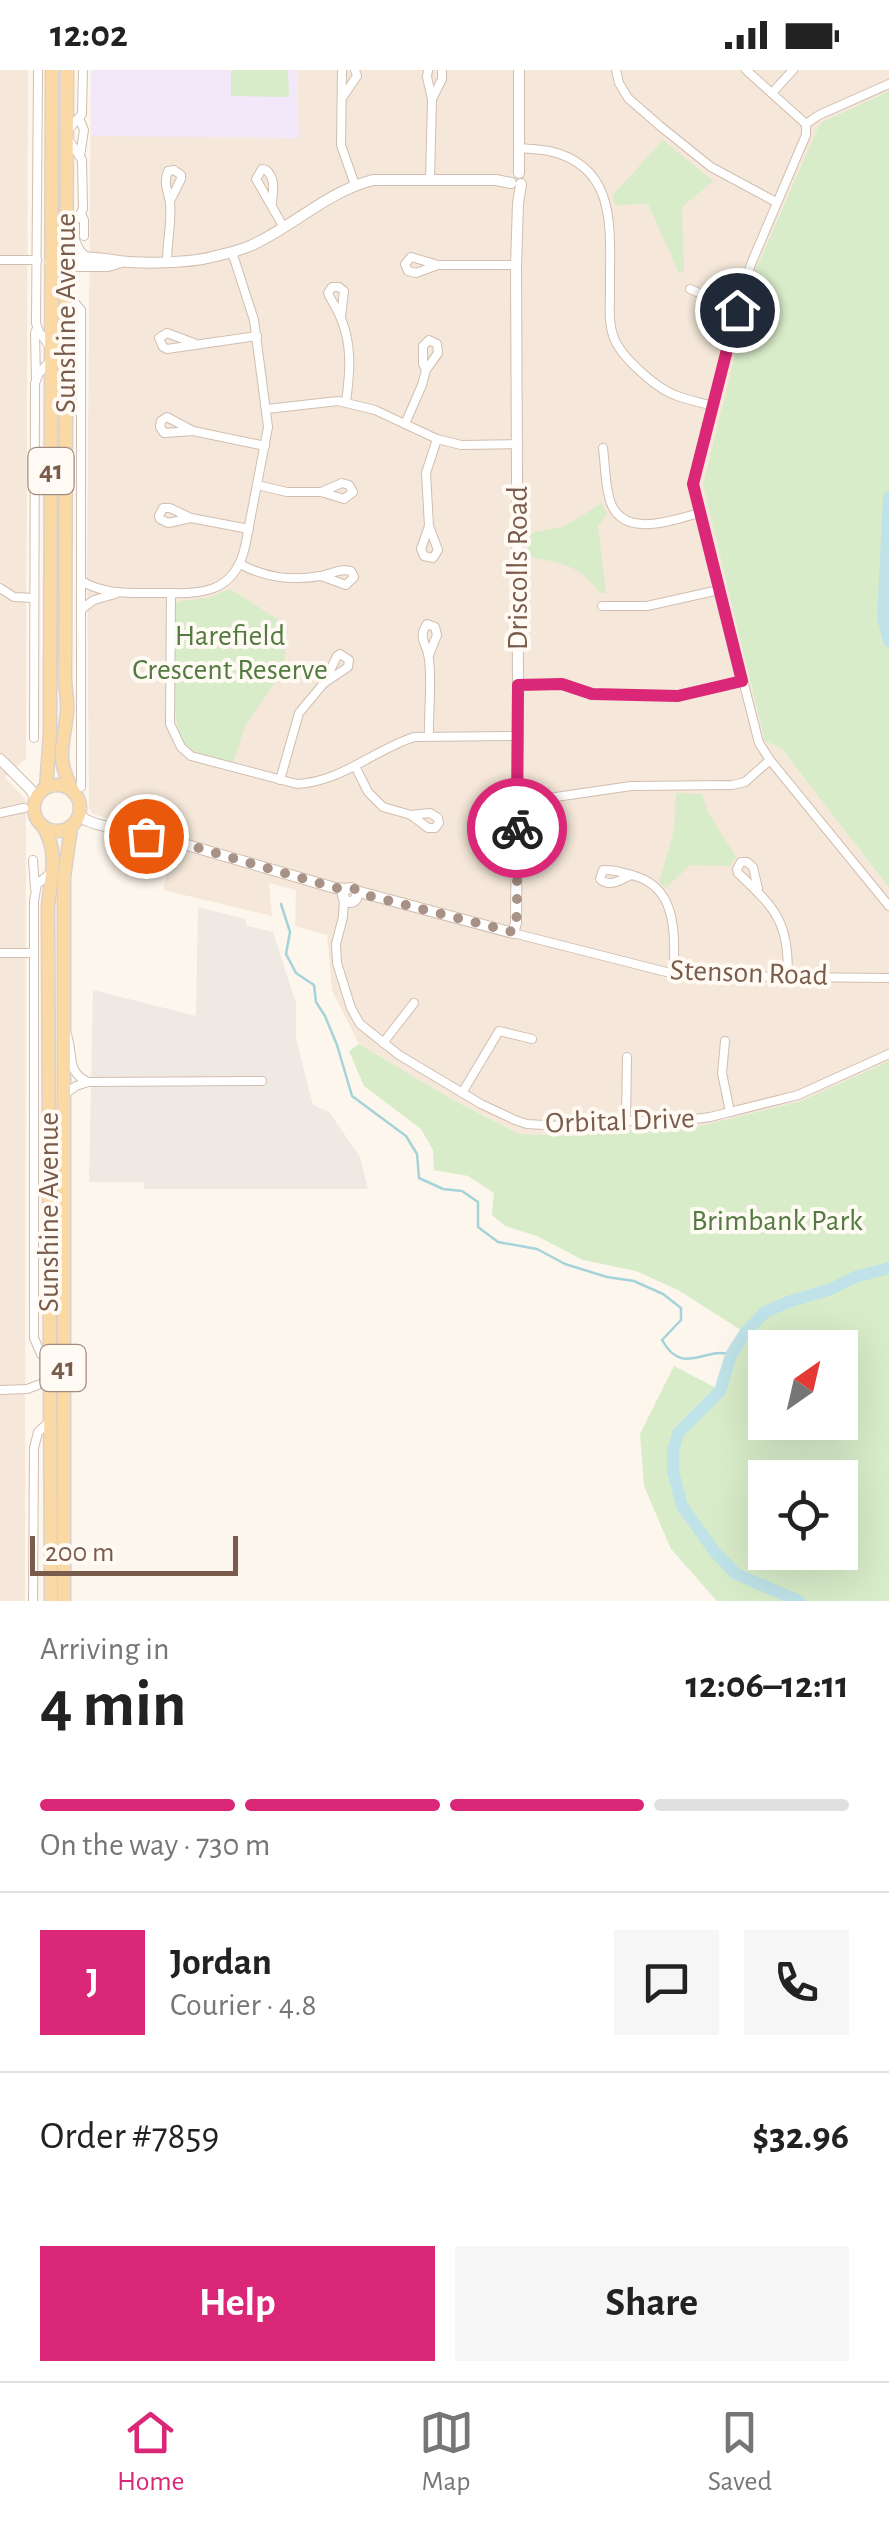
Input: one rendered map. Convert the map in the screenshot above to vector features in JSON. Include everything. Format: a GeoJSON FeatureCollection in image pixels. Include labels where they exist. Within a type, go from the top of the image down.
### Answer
{"type":"FeatureCollection","features":[{"type":"Feature","properties":{"kind":"main road","name":"Sunshine Avenue"},"geometry":{"type":"LineString","coordinates":[[42,792],[50,734],[51,354],[44,261],[52,70]]}},
{"type":"Feature","properties":{"kind":"main road","name":"Sunshine Avenue"},"geometry":{"type":"LineString","coordinates":[[67,70],[67,708],[62,744],[63,768],[78,790]]}},
{"type":"Feature","properties":{"kind":"main road"},"geometry":{"type":"LineString","coordinates":[[42,792],[61,785],[78,790]]}},
{"type":"Feature","properties":{"kind":"main road","name":"41"},"geometry":{"type":"LineString","coordinates":[[74,822],[80,805],[78,790]]}},
{"type":"Feature","properties":{"kind":"main road","name":"41"},"geometry":{"type":"LineString","coordinates":[[42,792],[34,812],[43,826]]}},
{"type":"Feature","properties":{"kind":"main road","name":"Sunshine Avenue"},"geometry":{"type":"LineString","coordinates":[[64,1601],[56,1382],[63,1195],[64,866],[74,822]]}},
{"type":"Feature","properties":{"kind":"main road"},"geometry":{"type":"LineString","coordinates":[[43,826],[54,831],[74,822]]}},
{"type":"Feature","properties":{"kind":"main road","name":"Sunshine Avenue"},"geometry":{"type":"LineString","coordinates":[[43,826],[52,845],[54,871],[48,908],[49,1361],[56,1382],[48,1402],[50,1601]]}},
{"type":"Feature","properties":{"kind":"main road"},"geometry":{"type":"LineString","coordinates":[[50,1080],[64,1095]]}},
{"type":"Feature","properties":{"kind":"main road"},"geometry":{"type":"LineString","coordinates":[[49,1264],[55,1201],[63,1195]]}},
{"type":"Feature","properties":{"kind":"main road"},"geometry":{"type":"LineString","coordinates":[[48,1466],[57,1455],[56,1382]]}},
{"type":"Feature","properties":{"kind":"street"},"geometry":{"type":"LineString","coordinates":[[34,738],[35,333],[44,261],[38,70]]}},
{"type":"Feature","properties":{"kind":"street"},"geometry":{"type":"LineString","coordinates":[[82,70],[82,111],[67,134],[83,164],[84,236]]}},
{"type":"Feature","properties":{"kind":"street"},"geometry":{"type":"LineString","coordinates":[[342,70],[341,145],[355,184]]}},
{"type":"Feature","properties":{"kind":"street"},"geometry":{"type":"LineString","coordinates":[[342,98],[357,76],[356,70]]}},
{"type":"Feature","properties":{"kind":"street"},"geometry":{"type":"LineString","coordinates":[[428,70],[432,99],[430,180]]}},
{"type":"Feature","properties":{"kind":"street"},"geometry":{"type":"LineString","coordinates":[[432,99],[442,70]]}},
{"type":"Feature","properties":{"kind":"street","name":"Driscolls Road"},"geometry":{"type":"LineString","coordinates":[[513,932],[517,915],[515,179],[519,70]]}},
{"type":"Feature","properties":{"kind":"street"},"geometry":{"type":"LineString","coordinates":[[616,70],[618,83],[628,98],[660,126],[711,168],[776,202]]}},
{"type":"Feature","properties":{"kind":"street"},"geometry":{"type":"LineString","coordinates":[[746,70],[806,124],[806,135],[751,264],[693,484],[758,742],[889,906]]}},
{"type":"Feature","properties":{"kind":"street"},"geometry":{"type":"LineString","coordinates":[[772,93],[793,70]]}},
{"type":"Feature","properties":{"kind":"street"},"geometry":{"type":"LineString","coordinates":[[806,124],[889,84]]}},
{"type":"Feature","properties":{"kind":"street"},"geometry":{"type":"LineString","coordinates":[[80,118],[84,125],[80,156]]}},
{"type":"Feature","properties":{"kind":"street"},"geometry":{"type":"LineString","coordinates":[[518,153],[548,151],[568,157],[597,182],[610,217],[610,322],[618,347],[666,391],[713,406]]}},
{"type":"Feature","properties":{"kind":"street"},"geometry":{"type":"LineString","coordinates":[[66,262],[86,257],[122,262],[206,259],[252,245],[332,195],[372,180],[515,179]]}},
{"type":"Feature","properties":{"kind":"street"},"geometry":{"type":"LineString","coordinates":[[167,261],[170,200]]}},
{"type":"Feature","properties":{"kind":"street"},"geometry":{"type":"LineString","coordinates":[[272,202],[284,226]]}},
{"type":"Feature","properties":{"kind":"street"},"geometry":{"type":"LineString","coordinates":[[81,214],[66,225],[86,257]]}},
{"type":"Feature","properties":{"kind":"street"},"geometry":{"type":"LineString","coordinates":[[82,608],[94,600],[120,594],[189,594],[217,588],[240,564],[265,446],[267,409],[254,320],[232,252]]}},
{"type":"Feature","properties":{"kind":"street"},"geometry":{"type":"LineString","coordinates":[[0,260],[108,266],[122,262]]}},
{"type":"Feature","properties":{"kind":"street"},"geometry":{"type":"LineString","coordinates":[[438,265],[516,266]]}},
{"type":"Feature","properties":{"kind":"street"},"geometry":{"type":"LineString","coordinates":[[690,289],[737,310]]}},
{"type":"Feature","properties":{"kind":"street"},"geometry":{"type":"LineString","coordinates":[[66,292],[81,310],[83,582],[78,790]]}},
{"type":"Feature","properties":{"kind":"street"},"geometry":{"type":"LineString","coordinates":[[341,318],[350,364],[346,402]]}},
{"type":"Feature","properties":{"kind":"street"},"geometry":{"type":"LineString","coordinates":[[36,380],[51,354],[37,328]]}},
{"type":"Feature","properties":{"kind":"street"},"geometry":{"type":"LineString","coordinates":[[194,343],[256,336]]}},
{"type":"Feature","properties":{"kind":"street"},"geometry":{"type":"LineString","coordinates":[[405,424],[426,370]]}},
{"type":"Feature","properties":{"kind":"street"},"geometry":{"type":"LineString","coordinates":[[267,409],[346,402],[461,445],[518,444]]}},
{"type":"Feature","properties":{"kind":"street"},"geometry":{"type":"LineString","coordinates":[[193,431],[265,446]]}},
{"type":"Feature","properties":{"kind":"street"},"geometry":{"type":"LineString","coordinates":[[429,526],[426,473],[437,439]]}},
{"type":"Feature","properties":{"kind":"street"},"geometry":{"type":"LineString","coordinates":[[602,448],[609,498],[624,518],[650,525],[699,513]]}},
{"type":"Feature","properties":{"kind":"street"},"geometry":{"type":"LineString","coordinates":[[258,485],[288,492],[320,492]]}},
{"type":"Feature","properties":{"kind":"street"},"geometry":{"type":"LineString","coordinates":[[190,518],[248,529]]}},
{"type":"Feature","properties":{"kind":"street"},"geometry":{"type":"LineString","coordinates":[[240,564],[269,577],[321,576]]}},
{"type":"Feature","properties":{"kind":"street"},"geometry":{"type":"LineString","coordinates":[[83,582],[120,594]]}},
{"type":"Feature","properties":{"kind":"street"},"geometry":{"type":"LineString","coordinates":[[0,588],[14,598],[34,598]]}},
{"type":"Feature","properties":{"kind":"street"},"geometry":{"type":"LineString","coordinates":[[602,606],[647,606],[719,590]]}},
{"type":"Feature","properties":{"kind":"street"},"geometry":{"type":"LineString","coordinates":[[171,593],[170,724],[181,748],[191,756],[280,780],[314,784],[414,736],[517,736]]}},
{"type":"Feature","properties":{"kind":"street"},"geometry":{"type":"LineString","coordinates":[[428,736],[429,656]]}},
{"type":"Feature","properties":{"kind":"street"},"geometry":{"type":"LineString","coordinates":[[518,685],[562,684],[592,694],[678,696],[742,681]]}},
{"type":"Feature","properties":{"kind":"street"},"geometry":{"type":"LineString","coordinates":[[280,780],[298,712],[324,683]]}},
{"type":"Feature","properties":{"kind":"street"},"geometry":{"type":"LineString","coordinates":[[36,714],[50,734]]}},
{"type":"Feature","properties":{"kind":"street"},"geometry":{"type":"LineString","coordinates":[[63,768],[80,747]]}},
{"type":"Feature","properties":{"kind":"street"},"geometry":{"type":"LineString","coordinates":[[0,759],[42,792]]}},
{"type":"Feature","properties":{"kind":"street"},"geometry":{"type":"LineString","coordinates":[[517,797],[549,798],[630,786],[732,785],[745,782],[770,760]]}},
{"type":"Feature","properties":{"kind":"street"},"geometry":{"type":"LineString","coordinates":[[355,766],[374,800],[410,815]]}},
{"type":"Feature","properties":{"kind":"street"},"geometry":{"type":"LineString","coordinates":[[0,813],[24,808]]}},
{"type":"Feature","properties":{"kind":"street","name":"Stenson Road"},"geometry":{"type":"LineString","coordinates":[[74,822],[86,820],[324,884],[349,896],[378,897],[674,974],[889,978]]}},
{"type":"Feature","properties":{"kind":"street"},"geometry":{"type":"LineString","coordinates":[[33,860],[34,1338],[49,1361]]}},
{"type":"Feature","properties":{"kind":"street"},"geometry":{"type":"LineString","coordinates":[[35,888],[54,871]]}},
{"type":"Feature","properties":{"kind":"street"},"geometry":{"type":"LineString","coordinates":[[631,876],[656,888],[671,912],[674,974]]}},
{"type":"Feature","properties":{"kind":"street"},"geometry":{"type":"LineString","coordinates":[[758,890],[784,929],[788,976]]}},
{"type":"Feature","properties":{"kind":"street","name":"Orbital Drive"},"geometry":{"type":"LineString","coordinates":[[349,896],[336,944],[338,974],[360,1024],[462,1093],[526,1124],[680,1122],[798,1095],[889,1054]]}},
{"type":"Feature","properties":{"kind":"street"},"geometry":{"type":"LineString","coordinates":[[0,953],[34,954]]}},
{"type":"Feature","properties":{"kind":"street"},"geometry":{"type":"LineString","coordinates":[[383,1043],[414,1003]]}},
{"type":"Feature","properties":{"kind":"street"},"geometry":{"type":"LineString","coordinates":[[64,1025],[72,1050],[73,1071],[88,1082]]}},
{"type":"Feature","properties":{"kind":"street"},"geometry":{"type":"LineString","coordinates":[[462,1093],[498,1031],[532,1039]]}},
{"type":"Feature","properties":{"kind":"street"},"geometry":{"type":"LineString","coordinates":[[725,1038],[722,1073],[730,1112]]}},
{"type":"Feature","properties":{"kind":"street"},"geometry":{"type":"LineString","coordinates":[[626,1121],[627,1057]]}},
{"type":"Feature","properties":{"kind":"street"},"geometry":{"type":"LineString","coordinates":[[64,1095],[88,1082],[262,1082]]}},
{"type":"Feature","properties":{"kind":"street"},"geometry":{"type":"LineString","coordinates":[[24,1390],[56,1382]]}},
{"type":"Feature","properties":{"kind":"street"},"geometry":{"type":"LineString","coordinates":[[0,1390],[36,1392],[48,1402]]}},
{"type":"Feature","properties":{"kind":"street"},"geometry":{"type":"LineString","coordinates":[[33,1601],[34,1442],[48,1422]]}},
{"type":"Feature","properties":{"kind":"shaded area"},"geometry":{"type":"Polygon","coordinates":[[[0,70],[28,70],[26,759],[5,777],[26,800],[25,1601],[0,1601],[0,70]]]}},
{"type":"Feature","properties":{"kind":"shaded area"},"geometry":{"type":"Polygon","coordinates":[[[91,70],[889,70],[889,91],[818,127],[756,269],[765,741],[780,747],[889,888],[889,1061],[801,1101],[688,1129],[581,1136],[519,1134],[359,1044],[332,991],[327,935],[295,926],[296,890],[269,883],[272,916],[163,890],[177,839],[93,814],[89,809],[87,569],[91,70]]]}},
{"type":"Feature","properties":{"kind":"shaded area"},"geometry":{"type":"Polygon","coordinates":[[[91,70],[297,70],[299,138],[91,136],[91,70]]]}},
{"type":"Feature","properties":{"kind":"shaded area"},"geometry":{"type":"Polygon","coordinates":[[[198,907],[245,919],[247,926],[273,932],[296,1003],[296,1038],[313,1105],[329,1112],[360,1157],[368,1189],[144,1189],[144,1182],[89,1182],[93,990],[196,1016],[198,907]]]}},
{"type":"Feature","properties":{"kind":"green space"},"geometry":{"type":"Polygon","coordinates":[[[231,70],[288,70],[289,97],[231,96],[231,70]]]}},
{"type":"Feature","properties":{"kind":"green space"},"geometry":{"type":"Polygon","coordinates":[[[889,91],[889,888],[781,748],[765,741],[703,485],[756,269],[818,127],[889,91]]]}},
{"type":"Feature","properties":{"kind":"green space"},"geometry":{"type":"Polygon","coordinates":[[[663,140],[713,181],[682,207],[684,272],[679,273],[648,204],[615,205],[612,196],[663,140]]]}},
{"type":"Feature","properties":{"kind":"green space"},"geometry":{"type":"Polygon","coordinates":[[[602,503],[607,514],[598,526],[606,593],[600,593],[585,576],[568,566],[528,557],[528,534],[565,526],[602,503]]]}},
{"type":"Feature","properties":{"kind":"green space","name":"Harefield Crescent Reserve"},"geometry":{"type":"Polygon","coordinates":[[[230,589],[288,626],[283,671],[245,726],[233,764],[200,754],[184,743],[176,718],[174,677],[176,604],[230,589]]]}},
{"type":"Feature","properties":{"kind":"green space"},"geometry":{"type":"Polygon","coordinates":[[[676,793],[702,794],[708,812],[736,857],[730,866],[690,865],[666,888],[659,882],[674,830],[676,793]]]}},
{"type":"Feature","properties":{"kind":"green space","name":"Brimbank Park"},"geometry":{"type":"Polygon","coordinates":[[[359,1044],[519,1134],[580,1136],[605,1130],[688,1129],[801,1101],[889,1061],[889,1601],[799,1601],[789,1596],[783,1601],[717,1601],[671,1549],[644,1486],[640,1434],[674,1366],[720,1390],[731,1355],[744,1332],[678,1290],[636,1271],[583,1260],[537,1236],[505,1226],[492,1215],[494,1193],[468,1176],[434,1170],[433,1150],[421,1129],[364,1086],[349,1051],[359,1044]]]}},
{"type":"Feature","properties":{"kind":"waterway"},"geometry":{"type":"LineString","coordinates":[[889,497],[883,618],[889,641]]}},
{"type":"Feature","properties":{"kind":"waterway"},"geometry":{"type":"LineString","coordinates":[[281,904],[290,932],[286,954],[296,973],[314,985],[316,1002],[337,1045],[352,1096],[406,1136],[417,1154],[419,1178],[443,1189],[462,1191],[478,1202],[478,1227],[498,1242],[537,1249],[565,1264],[634,1281],[663,1294],[681,1308],[681,1320],[662,1340],[678,1357],[731,1355]]}},
{"type":"Feature","properties":{"kind":"waterway"},"geometry":{"type":"LineString","coordinates":[[799,1601],[736,1574],[715,1552],[682,1506],[673,1471],[673,1451],[678,1433],[720,1391],[731,1355],[765,1312],[889,1268]]}},
{"type":"Feature","properties":{"kind":"way so far"},"geometry":{"type":"LineString","coordinates":[[146,836],[513,932],[517,915],[517,828]]}},
{"type":"Feature","properties":{"kind":"route"},"geometry":{"type":"LineString","coordinates":[[517,828],[518,685],[562,684],[592,694],[678,696],[742,681],[693,484],[737,310]]}}]}
